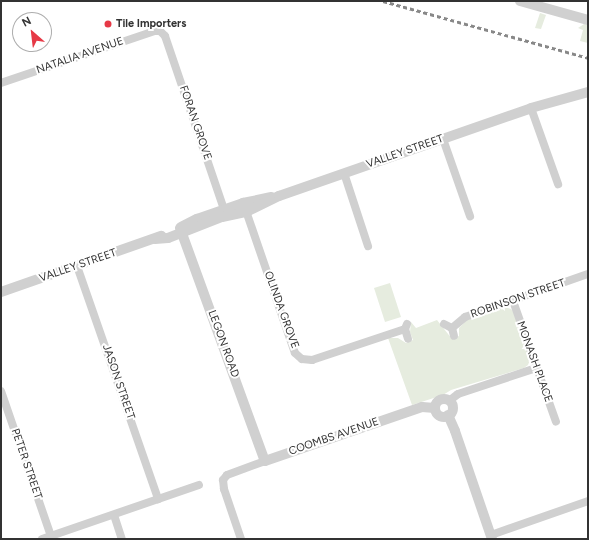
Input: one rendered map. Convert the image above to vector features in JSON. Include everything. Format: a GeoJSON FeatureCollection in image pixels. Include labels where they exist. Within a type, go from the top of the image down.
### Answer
{"type":"FeatureCollection","features":[{"type":"Feature","properties":{"kind":"street"},"geometry":{"type":"LineString","coordinates":[[520,1],[587,20]]}},
{"type":"Feature","properties":{"kind":"street","name":"NATALIA AVENUE"},"geometry":{"type":"LineString","coordinates":[[1,83],[154,31],[160,31]]}},
{"type":"Feature","properties":{"kind":"street","name":"FORAN GROVE"},"geometry":{"type":"LineString","coordinates":[[160,31],[165,36],[226,213]]}},
{"type":"Feature","properties":{"kind":"street","name":"VALLEY STREET"},"geometry":{"type":"LineString","coordinates":[[1,292],[155,239],[168,238],[181,230],[226,213],[245,208],[531,108],[587,90]]}},
{"type":"Feature","properties":{"kind":"street"},"geometry":{"type":"LineString","coordinates":[[531,108],[558,184]]}},
{"type":"Feature","properties":{"kind":"street"},"geometry":{"type":"LineString","coordinates":[[443,139],[470,216]]}},
{"type":"Feature","properties":{"kind":"street"},"geometry":{"type":"LineString","coordinates":[[344,173],[368,246]]}},
{"type":"Feature","properties":{"kind":"street","name":"OLINDA GROVE"},"geometry":{"type":"LineString","coordinates":[[245,208],[296,353],[302,359],[312,360],[406,326],[408,339]]}},
{"type":"Feature","properties":{"kind":"street","name":"LEGON ROAD"},"geometry":{"type":"LineString","coordinates":[[181,230],[265,461]]}},
{"type":"Feature","properties":{"kind":"street","name":"JASON STREET"},"geometry":{"type":"LineString","coordinates":[[77,266],[158,499]]}},
{"type":"Feature","properties":{"kind":"street","name":"ROBINSON STREET"},"geometry":{"type":"LineString","coordinates":[[450,329],[464,317],[588,274]]}},
{"type":"Feature","properties":{"kind":"street","name":"MONASH PLACE"},"geometry":{"type":"LineString","coordinates":[[513,301],[556,422]]}},
{"type":"Feature","properties":{"kind":"street"},"geometry":{"type":"LineString","coordinates":[[449,401],[458,394],[536,368]]}},
{"type":"Feature","properties":{"kind":"street","name":"PETER STREET"},"geometry":{"type":"LineString","coordinates":[[1,392],[51,536]]}},
{"type":"Feature","properties":{"kind":"street"},"geometry":{"type":"LineString","coordinates":[[448,415],[439,415],[435,408],[437,402],[441,399],[449,401]]}},
{"type":"Feature","properties":{"kind":"street"},"geometry":{"type":"LineString","coordinates":[[448,415],[452,408],[449,401]]}},
{"type":"Feature","properties":{"kind":"street","name":"COOMBS AVENUE"},"geometry":{"type":"LineString","coordinates":[[241,539],[223,484],[225,477],[265,461],[422,407],[435,408]]}},
{"type":"Feature","properties":{"kind":"street"},"geometry":{"type":"LineString","coordinates":[[448,415],[455,431],[491,537],[588,501]]}},
{"type":"Feature","properties":{"kind":"street"},"geometry":{"type":"LineString","coordinates":[[42,539],[198,485]]}},
{"type":"Feature","properties":{"kind":"street"},"geometry":{"type":"LineString","coordinates":[[114,515],[122,539]]}},
{"type":"Feature","properties":{"kind":"shaded area"},"geometry":{"type":"Polygon","coordinates":[[[540,13],[546,15],[541,29],[535,28],[540,13]]]}},
{"type":"Feature","properties":{"kind":"shaded area"},"geometry":{"type":"Polygon","coordinates":[[[584,24],[588,25],[588,43],[580,41],[583,30],[578,28],[584,24]]]}},
{"type":"Feature","properties":{"kind":"shaded area"},"geometry":{"type":"Polygon","coordinates":[[[390,283],[401,317],[385,322],[374,288],[390,283]]]}},
{"type":"Feature","properties":{"kind":"shaded area"},"geometry":{"type":"Polygon","coordinates":[[[505,307],[511,309],[514,313],[530,360],[528,365],[524,368],[451,390],[443,395],[412,405],[388,338],[398,338],[406,343],[413,340],[410,332],[411,322],[416,328],[437,320],[452,339],[459,336],[459,328],[467,320],[505,307]]]}},
{"type":"Feature","properties":{"kind":"railway"},"geometry":{"type":"LineString","coordinates":[[383,1],[588,58]]}},
{"type":"Feature","properties":{"kind":"place","name":"Tile Importers"},"geometry":{"type":"Point","coordinates":[108,24]}}]}
